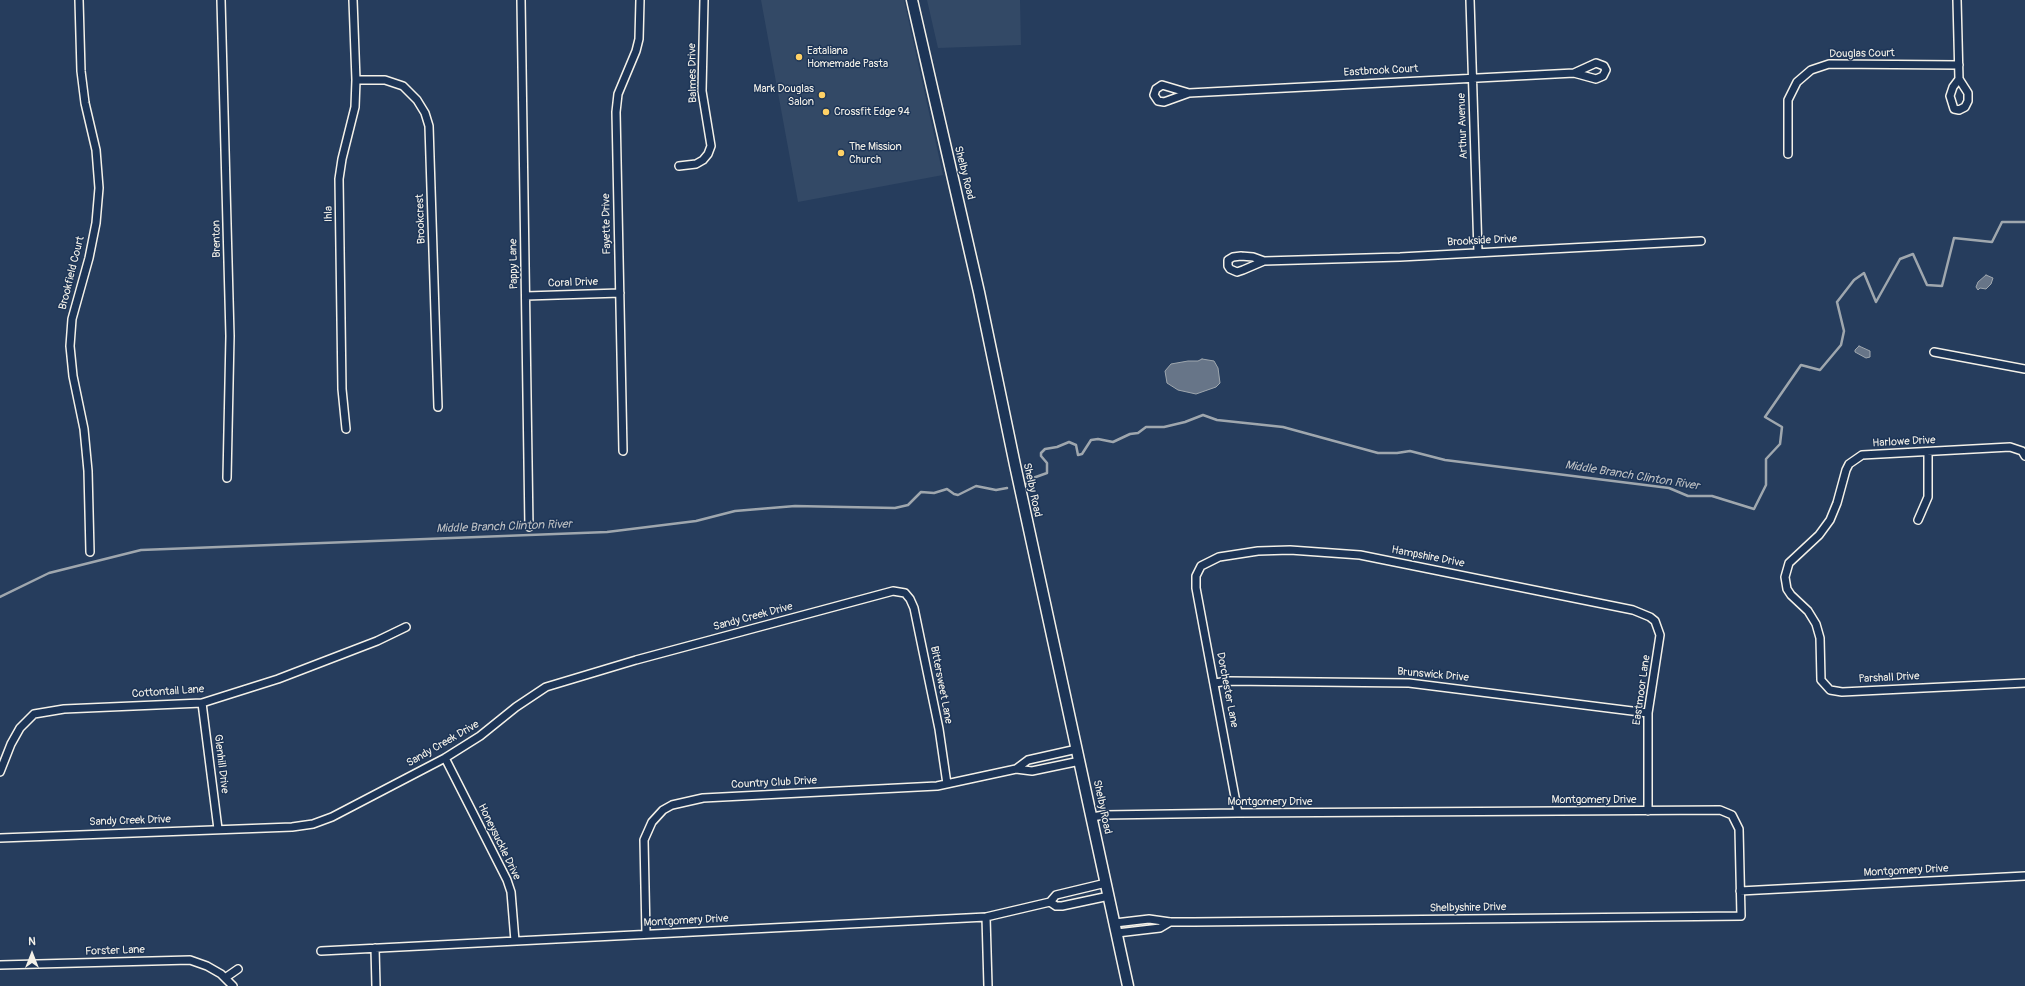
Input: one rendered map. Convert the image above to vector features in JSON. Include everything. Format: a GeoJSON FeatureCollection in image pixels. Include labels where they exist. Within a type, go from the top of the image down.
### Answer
{"type":"FeatureCollection","features":[{"type":"Feature","properties":{"kind":"street","name":"Brookfield Court"},"geometry":{"type":"LineString","coordinates":[[79,0],[81,71],[85,103],[97,157],[99,188],[96,223],[89,258],[72,319],[70,346],[73,376],[84,429],[88,471],[90,552]]}},
{"type":"Feature","properties":{"kind":"street","name":"Brenton"},"geometry":{"type":"LineString","coordinates":[[221,0],[230,336],[227,478]]}},
{"type":"Feature","properties":{"kind":"street","name":"Ihla"},"geometry":{"type":"LineString","coordinates":[[346,428],[342,389],[339,179],[342,159],[355,107],[356,80],[353,0]]}},
{"type":"Feature","properties":{"kind":"street","name":"Pappy Lane"},"geometry":{"type":"LineString","coordinates":[[520,0],[529,527]]}},
{"type":"Feature","properties":{"kind":"street","name":"Fayette Drive"},"geometry":{"type":"LineString","coordinates":[[623,451],[616,112],[618,94],[636,51],[639,39],[640,0]]}},
{"type":"Feature","properties":{"kind":"street","name":"Balmes Drive"},"geometry":{"type":"LineString","coordinates":[[679,166],[689,166],[699,162],[708,154],[711,146],[702,91],[704,0]]}},
{"type":"Feature","properties":{"kind":"street","name":"Shelby Road"},"geometry":{"type":"LineString","coordinates":[[912,0],[979,292],[1020,492],[1128,986]]}},
{"type":"Feature","properties":{"kind":"street","name":"Arthur Avenue"},"geometry":{"type":"LineString","coordinates":[[1470,0],[1478,252]]}},
{"type":"Feature","properties":{"kind":"street"},"geometry":{"type":"LineString","coordinates":[[1957,0],[1959,79]]}},
{"type":"Feature","properties":{"kind":"street","name":"Douglas Court"},"geometry":{"type":"LineString","coordinates":[[1788,154],[1788,100],[1797,82],[1811,70],[1829,64],[1959,65]]}},
{"type":"Feature","properties":{"kind":"street","name":"Eastbrook Court"},"geometry":{"type":"LineString","coordinates":[[1189,93],[1574,73]]}},
{"type":"Feature","properties":{"kind":"street","name":"Brookcrest"},"geometry":{"type":"LineString","coordinates":[[356,80],[385,80],[403,86],[417,100],[425,113],[429,126],[438,407]]}},
{"type":"Feature","properties":{"kind":"street","name":"Brookside Drive"},"geometry":{"type":"LineString","coordinates":[[1264,260],[1400,257],[1701,241]]}},
{"type":"Feature","properties":{"kind":"street","name":"Coral Drive"},"geometry":{"type":"LineString","coordinates":[[526,296],[620,292]]}},
{"type":"Feature","properties":{"kind":"street"},"geometry":{"type":"LineString","coordinates":[[1934,352],[2025,369]]}},
{"type":"Feature","properties":{"kind":"street","name":"Harlowe Drive"},"geometry":{"type":"LineString","coordinates":[[1814,618],[1791,595],[1787,588],[1785,577],[1787,567],[1798,554],[1820,535],[1830,520],[1838,503],[1849,464],[1862,455],[2010,447],[2022,451],[2025,456]]}},
{"type":"Feature","properties":{"kind":"street"},"geometry":{"type":"LineString","coordinates":[[1918,520],[1928,497],[1928,452]]}},
{"type":"Feature","properties":{"kind":"street","name":"Hampshire Drive"},"geometry":{"type":"LineString","coordinates":[[1197,572],[1207,561],[1235,554],[1290,550],[1341,552],[1633,610],[1644,613],[1655,620]]}},
{"type":"Feature","properties":{"kind":"street","name":"Dorchester Lane"},"geometry":{"type":"LineString","coordinates":[[1197,572],[1196,588],[1215,683],[1238,813]]}},
{"type":"Feature","properties":{"kind":"street","name":"Sandy Creek Drive"},"geometry":{"type":"LineString","coordinates":[[0,838],[292,827],[313,824],[332,817],[445,758],[486,732],[534,694],[559,682],[884,593],[905,593]]}},
{"type":"Feature","properties":{"kind":"street","name":"Bittersweet Lane"},"geometry":{"type":"LineString","coordinates":[[905,593],[910,598],[914,608],[939,729],[947,784]]}},
{"type":"Feature","properties":{"kind":"street","name":"Parshall Drive"},"geometry":{"type":"LineString","coordinates":[[1814,618],[1820,638],[1821,680],[1830,690],[1842,692],[2025,682]]}},
{"type":"Feature","properties":{"kind":"street","name":"Eastmoor Lane"},"geometry":{"type":"LineString","coordinates":[[1648,811],[1648,713],[1660,635],[1655,620]]}},
{"type":"Feature","properties":{"kind":"street","name":"Cottontail Lane"},"geometry":{"type":"LineString","coordinates":[[0,772],[11,744],[20,728],[34,714],[64,709],[202,702],[278,679],[377,641],[406,627]]}},
{"type":"Feature","properties":{"kind":"street","name":"Brunswick Drive"},"geometry":{"type":"LineString","coordinates":[[1215,683],[1236,681],[1409,683],[1648,713]]}},
{"type":"Feature","properties":{"kind":"street","name":"Glenhill Drive"},"geometry":{"type":"LineString","coordinates":[[202,702],[218,829]]}},
{"type":"Feature","properties":{"kind":"street","name":"Country Club Drive"},"geometry":{"type":"LineString","coordinates":[[1016,769],[1028,760],[1077,749]]}},
{"type":"Feature","properties":{"kind":"street","name":"Honeysuckle Drive"},"geometry":{"type":"LineString","coordinates":[[445,758],[507,880],[512,898],[515,942]]}},
{"type":"Feature","properties":{"kind":"street","name":"Country Club Drive"},"geometry":{"type":"LineString","coordinates":[[646,934],[644,840],[652,822],[663,810],[672,805],[703,798],[919,787],[947,784],[1016,769],[1032,771],[1080,761]]}},
{"type":"Feature","properties":{"kind":"street","name":"Montgomery Drive"},"geometry":{"type":"LineString","coordinates":[[1092,817],[1104,815],[1238,813],[1720,810],[1732,815],[1739,829],[1740,891],[2025,876]]}},
{"type":"Feature","properties":{"kind":"street","name":"Montgomery Drive"},"geometry":{"type":"LineString","coordinates":[[1050,902],[1056,895],[1106,883]]}},
{"type":"Feature","properties":{"kind":"street","name":"Shelbyshire Drive"},"geometry":{"type":"LineString","coordinates":[[1116,928],[1160,928],[1170,922],[1741,916],[1740,891]]}},
{"type":"Feature","properties":{"kind":"street","name":"Montgomery Drive"},"geometry":{"type":"LineString","coordinates":[[321,951],[986,917],[1050,902],[1062,906],[1109,896]]}},
{"type":"Feature","properties":{"kind":"street"},"geometry":{"type":"LineString","coordinates":[[986,917],[988,986]]}},
{"type":"Feature","properties":{"kind":"street"},"geometry":{"type":"LineString","coordinates":[[375,948],[376,986]]}},
{"type":"Feature","properties":{"kind":"street","name":"Forster Lane"},"geometry":{"type":"LineString","coordinates":[[0,965],[190,960],[207,966],[225,978],[233,986]]}},
{"type":"Feature","properties":{"kind":"street"},"geometry":{"type":"LineString","coordinates":[[225,978],[238,969]]}},
{"type":"Feature","properties":{"kind":"shaded area"},"geometry":{"type":"Polygon","coordinates":[[[761,0],[904,0],[943,175],[798,202],[761,0]]]}},
{"type":"Feature","properties":{"kind":"shaded area"},"geometry":{"type":"Polygon","coordinates":[[[927,0],[1020,0],[1021,45],[938,48],[927,0]]]}},
{"type":"Feature","properties":{"kind":"shaded area"},"geometry":{"type":"Polygon","coordinates":[[[1986,275],[1993,278],[1991,284],[1986,289],[1980,288],[1978,290],[1976,287],[1978,282],[1986,275]]]}},
{"type":"Feature","properties":{"kind":"shaded area"},"geometry":{"type":"Polygon","coordinates":[[[1859,346],[1870,351],[1870,357],[1866,358],[1855,352],[1859,346]]]}},
{"type":"Feature","properties":{"kind":"shaded area"},"geometry":{"type":"Polygon","coordinates":[[[1202,359],[1214,361],[1218,368],[1220,383],[1216,387],[1196,394],[1178,390],[1167,383],[1165,371],[1171,364],[1198,361],[1202,359]]]}},
{"type":"Feature","properties":{"kind":"waterway","name":"Middle Branch Clinton River"},"geometry":{"type":"LineString","coordinates":[[1026,484],[1031,482],[1033,478],[1047,473],[1047,463],[1041,456],[1041,453],[1045,449],[1057,447],[1069,442],[1076,445],[1078,455],[1082,454],[1091,440],[1098,439],[1113,442],[1130,434],[1138,433],[1146,427],[1164,427],[1185,422],[1203,415],[1217,420],[1283,427],[1378,453],[1410,451],[1445,460],[1669,488],[1688,496],[1712,496],[1754,509],[1766,485],[1766,459],[1780,444],[1782,427],[1765,417],[1801,365],[1820,370],[1841,345],[1844,331],[1837,302],[1854,280],[1864,273],[1876,302],[1900,259],[1913,254],[1927,285],[1942,286],[1954,238],[1992,242],[2002,222],[2025,222]]}},
{"type":"Feature","properties":{"kind":"waterway","name":"Middle Branch Clinton River"},"geometry":{"type":"LineString","coordinates":[[0,597],[49,573],[141,550],[607,532],[696,521],[735,511],[795,506],[895,508],[908,505],[921,492],[934,493],[947,489],[958,495],[976,486],[996,490],[1007,488]]}},
{"type":"Feature","properties":{"kind":"place","name":"Eataliana Homemade Pasta"},"geometry":{"type":"Point","coordinates":[799,57]}},
{"type":"Feature","properties":{"kind":"place","name":"Mark Douglas Salon"},"geometry":{"type":"Point","coordinates":[822,95]}},
{"type":"Feature","properties":{"kind":"place","name":"Crossfit Edge 94"},"geometry":{"type":"Point","coordinates":[826,112]}},
{"type":"Feature","properties":{"kind":"place","name":"The Mission Church"},"geometry":{"type":"Point","coordinates":[841,153]}}]}
